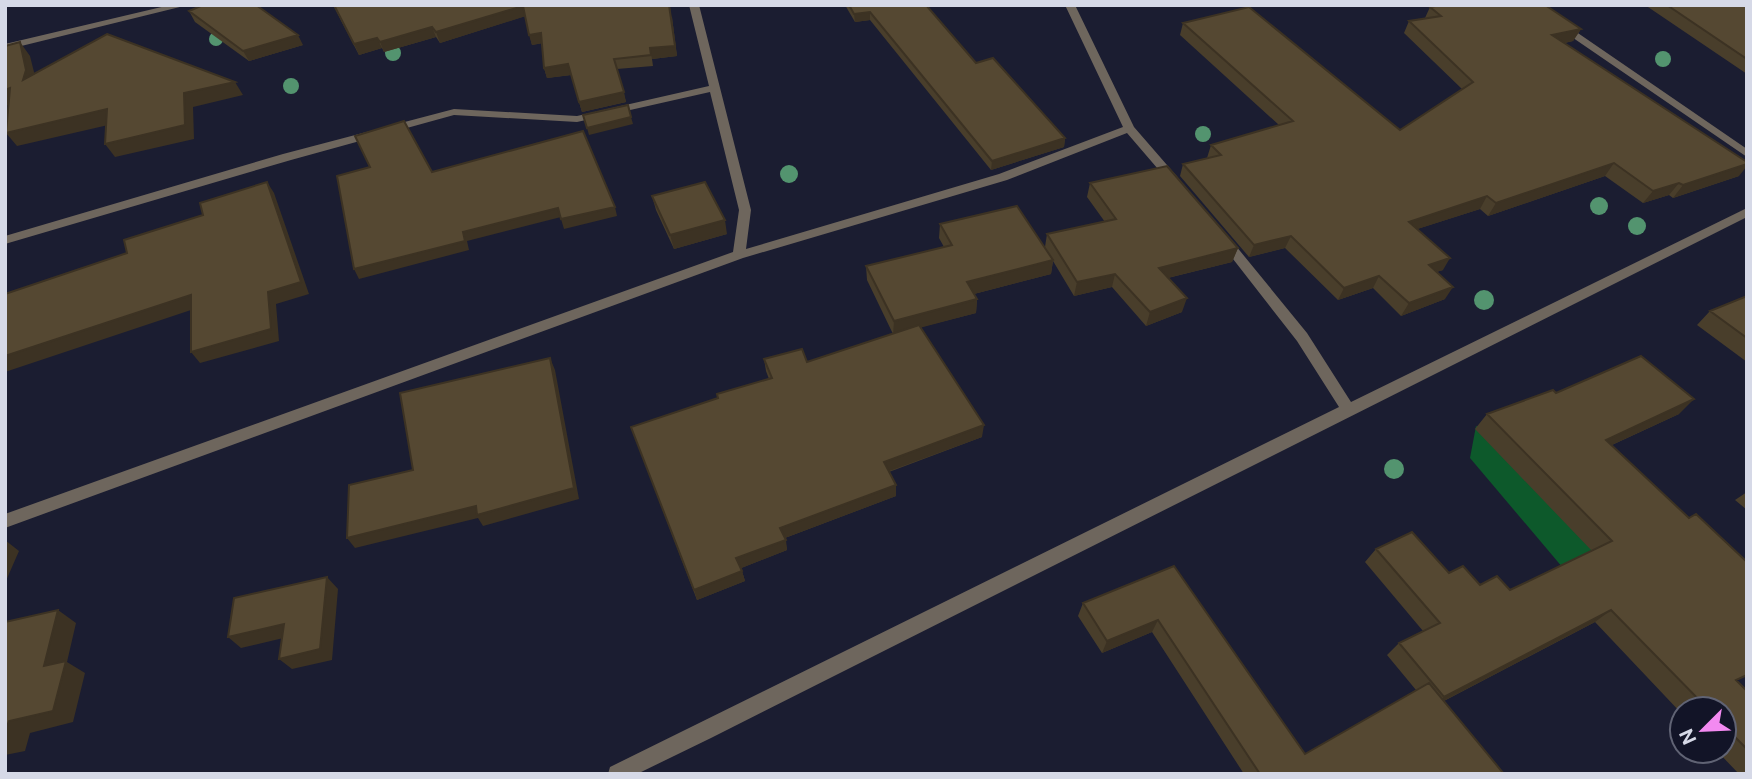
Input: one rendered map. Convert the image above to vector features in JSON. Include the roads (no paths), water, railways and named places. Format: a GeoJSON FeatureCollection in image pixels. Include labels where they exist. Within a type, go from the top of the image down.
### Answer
{"type":"FeatureCollection","features":[{"type":"Feature","properties":{"kind":"street"},"geometry":{"type":"LineString","coordinates":[[5,47],[183,5]]}},
{"type":"Feature","properties":{"kind":"street"},"geometry":{"type":"LineString","coordinates":[[694,5],[712,88],[745,210],[739,255]]}},
{"type":"Feature","properties":{"kind":"street"},"geometry":{"type":"LineString","coordinates":[[1070,5],[1129,128],[1182,190]]}},
{"type":"Feature","properties":{"kind":"street"},"geometry":{"type":"LineString","coordinates":[[1530,5],[1747,154]]}},
{"type":"Feature","properties":{"kind":"street"},"geometry":{"type":"LineString","coordinates":[[5,240],[287,157],[454,112],[577,119],[712,88]]}},
{"type":"Feature","properties":{"kind":"street"},"geometry":{"type":"LineString","coordinates":[[5,521],[739,255],[1003,177],[1129,128]]}},
{"type":"Feature","properties":{"kind":"street"},"geometry":{"type":"LineString","coordinates":[[617,774],[797,687],[1348,409],[1656,261],[1747,212]]}},
{"type":"Feature","properties":{"kind":"street"},"geometry":{"type":"LineString","coordinates":[[1217,231],[1302,337],[1348,409]]}}]}
